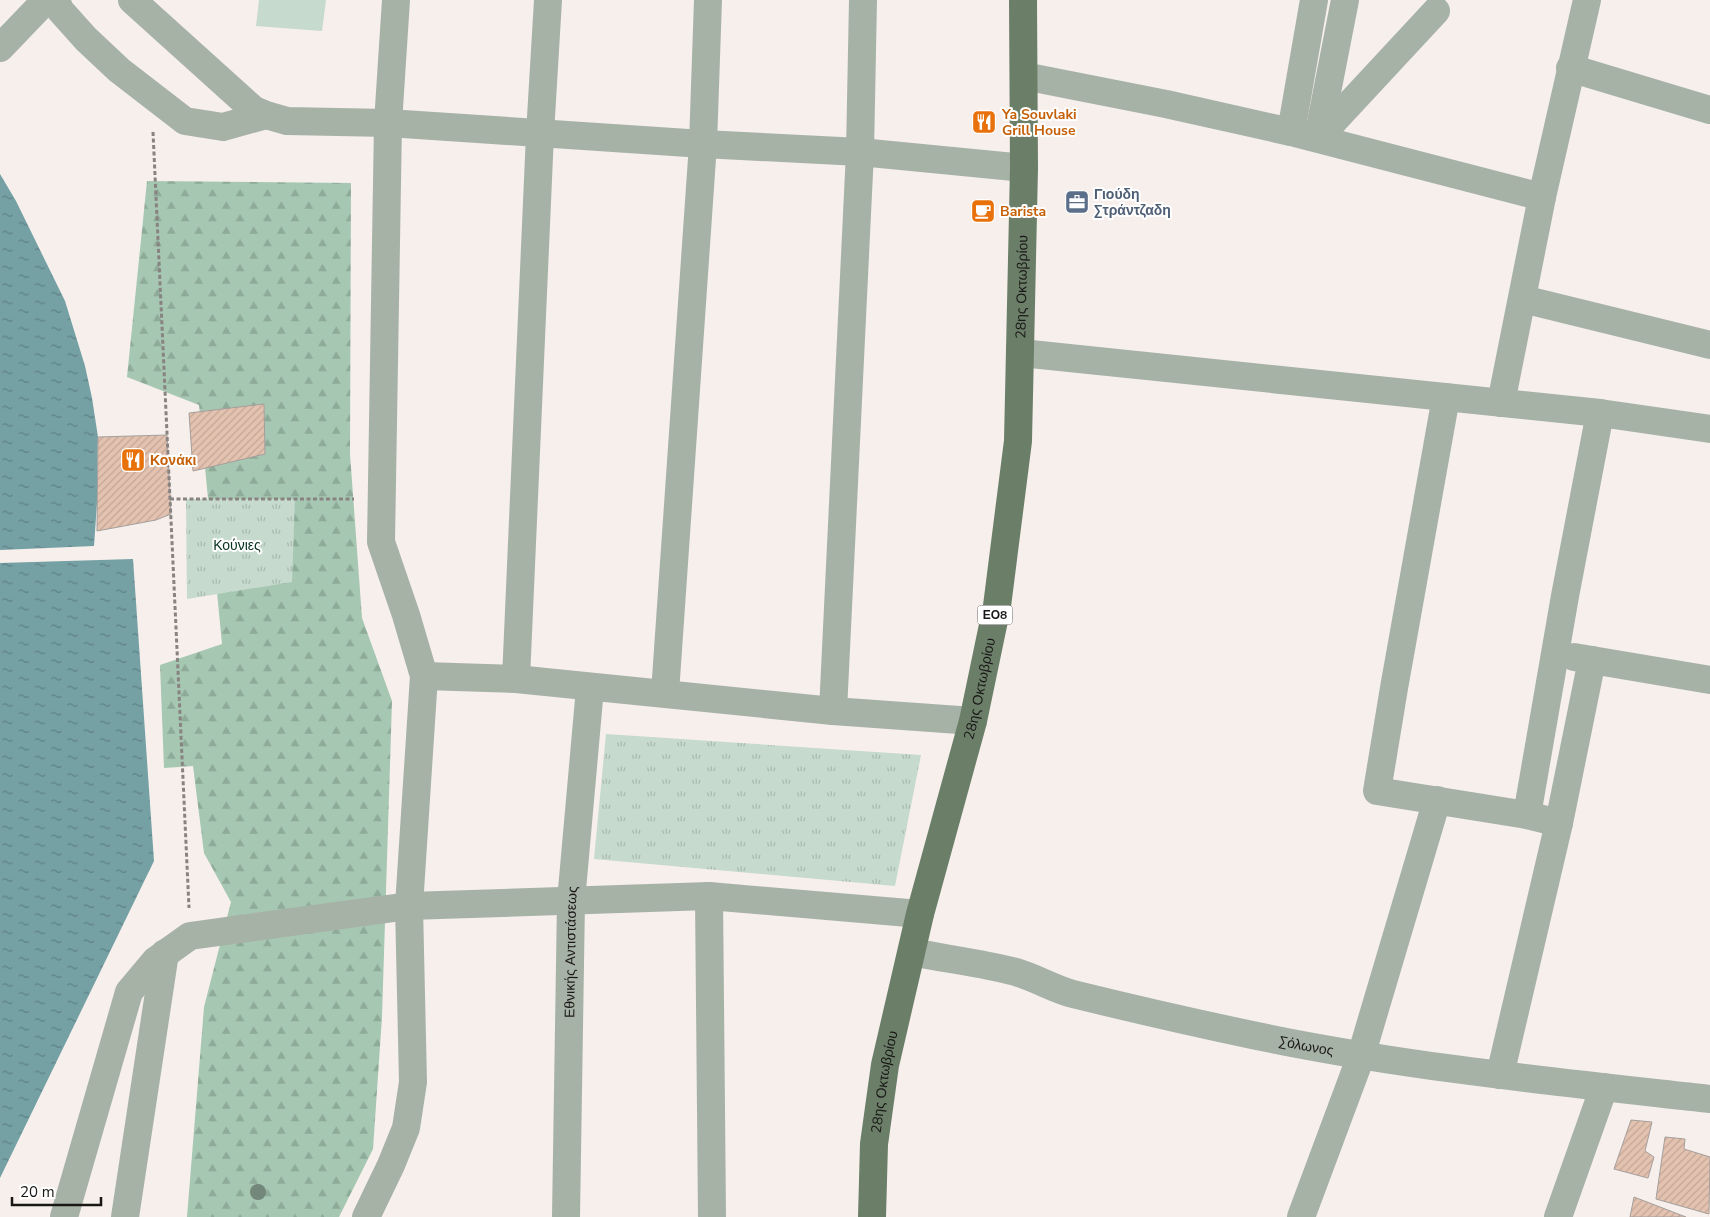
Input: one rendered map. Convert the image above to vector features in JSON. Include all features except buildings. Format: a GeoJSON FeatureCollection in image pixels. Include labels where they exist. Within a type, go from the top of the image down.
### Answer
{"type":"FeatureCollection","features":[{"type":"Feature","properties":{"kind":"main road","name":"28ης Οκτωβρίου"},"geometry":{"type":"LineString","coordinates":[[872,1217],[874,1144],[884,1065],[920,914],[973,721],[997,606],[1018,441],[1024,168],[1023,0]]}},
{"type":"Feature","properties":{"kind":"street"},"geometry":{"type":"LineString","coordinates":[[0,48],[46,0]]}},
{"type":"Feature","properties":{"kind":"street"},"geometry":{"type":"LineString","coordinates":[[56,0],[60,10],[86,39],[119,70],[185,121],[222,127],[266,115]]}},
{"type":"Feature","properties":{"kind":"street"},"geometry":{"type":"LineString","coordinates":[[132,0],[254,110],[287,121],[388,123],[540,134],[860,152],[1024,168]]}},
{"type":"Feature","properties":{"kind":"street"},"geometry":{"type":"LineString","coordinates":[[366,1217],[406,1128],[413,1082],[409,906],[424,676],[381,542],[388,123],[396,0]]}},
{"type":"Feature","properties":{"kind":"street"},"geometry":{"type":"LineString","coordinates":[[516,679],[540,134],[548,0]]}},
{"type":"Feature","properties":{"kind":"street"},"geometry":{"type":"LineString","coordinates":[[665,693],[703,144],[708,0]]}},
{"type":"Feature","properties":{"kind":"street"},"geometry":{"type":"LineString","coordinates":[[833,711],[860,152],[863,0]]}},
{"type":"Feature","properties":{"kind":"street"},"geometry":{"type":"LineString","coordinates":[[1291,132],[1314,0]]}},
{"type":"Feature","properties":{"kind":"street"},"geometry":{"type":"LineString","coordinates":[[1318,138],[1344,0]]}},
{"type":"Feature","properties":{"kind":"street"},"geometry":{"type":"LineString","coordinates":[[1501,403],[1542,196],[1587,0]]}},
{"type":"Feature","properties":{"kind":"street"},"geometry":{"type":"LineString","coordinates":[[1318,138],[1436,11]]}},
{"type":"Feature","properties":{"kind":"street"},"geometry":{"type":"LineString","coordinates":[[1570,68],[1710,110]]}},
{"type":"Feature","properties":{"kind":"street"},"geometry":{"type":"LineString","coordinates":[[1024,76],[1166,104],[1318,138],[1542,196]]}},
{"type":"Feature","properties":{"kind":"street"},"geometry":{"type":"LineString","coordinates":[[1523,299],[1710,345]]}},
{"type":"Feature","properties":{"kind":"street"},"geometry":{"type":"LineString","coordinates":[[1021,353],[1600,413],[1710,429]]}},
{"type":"Feature","properties":{"kind":"street"},"geometry":{"type":"LineString","coordinates":[[1446,397],[1377,791],[1527,815],[1559,823]]}},
{"type":"Feature","properties":{"kind":"street"},"geometry":{"type":"LineString","coordinates":[[1527,815],[1600,413]]}},
{"type":"Feature","properties":{"kind":"street"},"geometry":{"type":"LineString","coordinates":[[1555,654],[1710,680]]}},
{"type":"Feature","properties":{"kind":"street"},"geometry":{"type":"LineString","coordinates":[[1500,1075],[1559,823],[1592,660]]}},
{"type":"Feature","properties":{"kind":"street"},"geometry":{"type":"LineString","coordinates":[[424,676],[516,679],[590,688],[665,693],[833,711],[973,721]]}},
{"type":"Feature","properties":{"kind":"street","name":"Εθνικής Αντιστάσεως"},"geometry":{"type":"LineString","coordinates":[[566,1217],[571,900],[590,688]]}},
{"type":"Feature","properties":{"kind":"street"},"geometry":{"type":"LineString","coordinates":[[1301,1217],[1361,1056],[1437,800]]}},
{"type":"Feature","properties":{"kind":"street"},"geometry":{"type":"LineString","coordinates":[[709,896],[712,1217]]}},
{"type":"Feature","properties":{"kind":"street"},"geometry":{"type":"LineString","coordinates":[[64,1217],[129,992],[155,961],[190,936],[409,906],[571,900],[709,896],[920,914]]}},
{"type":"Feature","properties":{"kind":"street","name":"Σόλωνος"},"geometry":{"type":"LineString","coordinates":[[912,952],[1014,972],[1038,979],[1070,993],[1120,1005],[1256,1036],[1361,1056],[1500,1075],[1710,1099]]}},
{"type":"Feature","properties":{"kind":"street"},"geometry":{"type":"LineString","coordinates":[[125,1217],[165,954]]}},
{"type":"Feature","properties":{"kind":"street"},"geometry":{"type":"LineString","coordinates":[[1558,1217],[1604,1087]]}},
{"type":"Feature","properties":{"kind":"path"},"geometry":{"type":"LineString","coordinates":[[151,96],[190,936]]}},
{"type":"Feature","properties":{"kind":"path"},"geometry":{"type":"LineString","coordinates":[[170,499],[382,499]]}},
{"type":"Feature","properties":{"kind":"green space"},"geometry":{"type":"Polygon","coordinates":[[[259,0],[326,0],[322,31],[256,26],[259,0]]]}},
{"type":"Feature","properties":{"kind":"green space"},"geometry":{"type":"Polygon","coordinates":[[[147,181],[351,183],[350,454],[362,618],[392,701],[382,1017],[373,1149],[339,1217],[187,1217],[204,1007],[231,902],[204,853],[193,766],[164,768],[160,665],[222,644],[199,405],[127,377],[147,181]]]}},
{"type":"Feature","properties":{"kind":"green space","name":"Κούνιες"},"geometry":{"type":"Polygon","coordinates":[[[186,499],[295,499],[292,582],[187,599],[186,499]]]}},
{"type":"Feature","properties":{"kind":"green space"},"geometry":{"type":"Polygon","coordinates":[[[606,734],[921,755],[895,886],[594,859],[606,734]]]}},
{"type":"Feature","properties":{"kind":"water"},"geometry":{"type":"Polygon","coordinates":[[[0,174],[16,201],[65,301],[85,366],[98,437],[94,546],[0,550],[0,174]]]}},
{"type":"Feature","properties":{"kind":"water"},"geometry":{"type":"Polygon","coordinates":[[[133,559],[154,861],[0,1178],[0,563],[133,559]]]}},
{"type":"Feature","properties":{"kind":"place","name":"Ya Souvlaki Grill House"},"geometry":{"type":"Point","coordinates":[984,122]}},
{"type":"Feature","properties":{"kind":"place","name":"Γιούδη Στράντζαδη"},"geometry":{"type":"Point","coordinates":[1077,202]}},
{"type":"Feature","properties":{"kind":"place","name":"Barista"},"geometry":{"type":"Point","coordinates":[983,211]}},
{"type":"Feature","properties":{"kind":"place","name":"Κονάκι"},"geometry":{"type":"Point","coordinates":[133,460]}}]}
